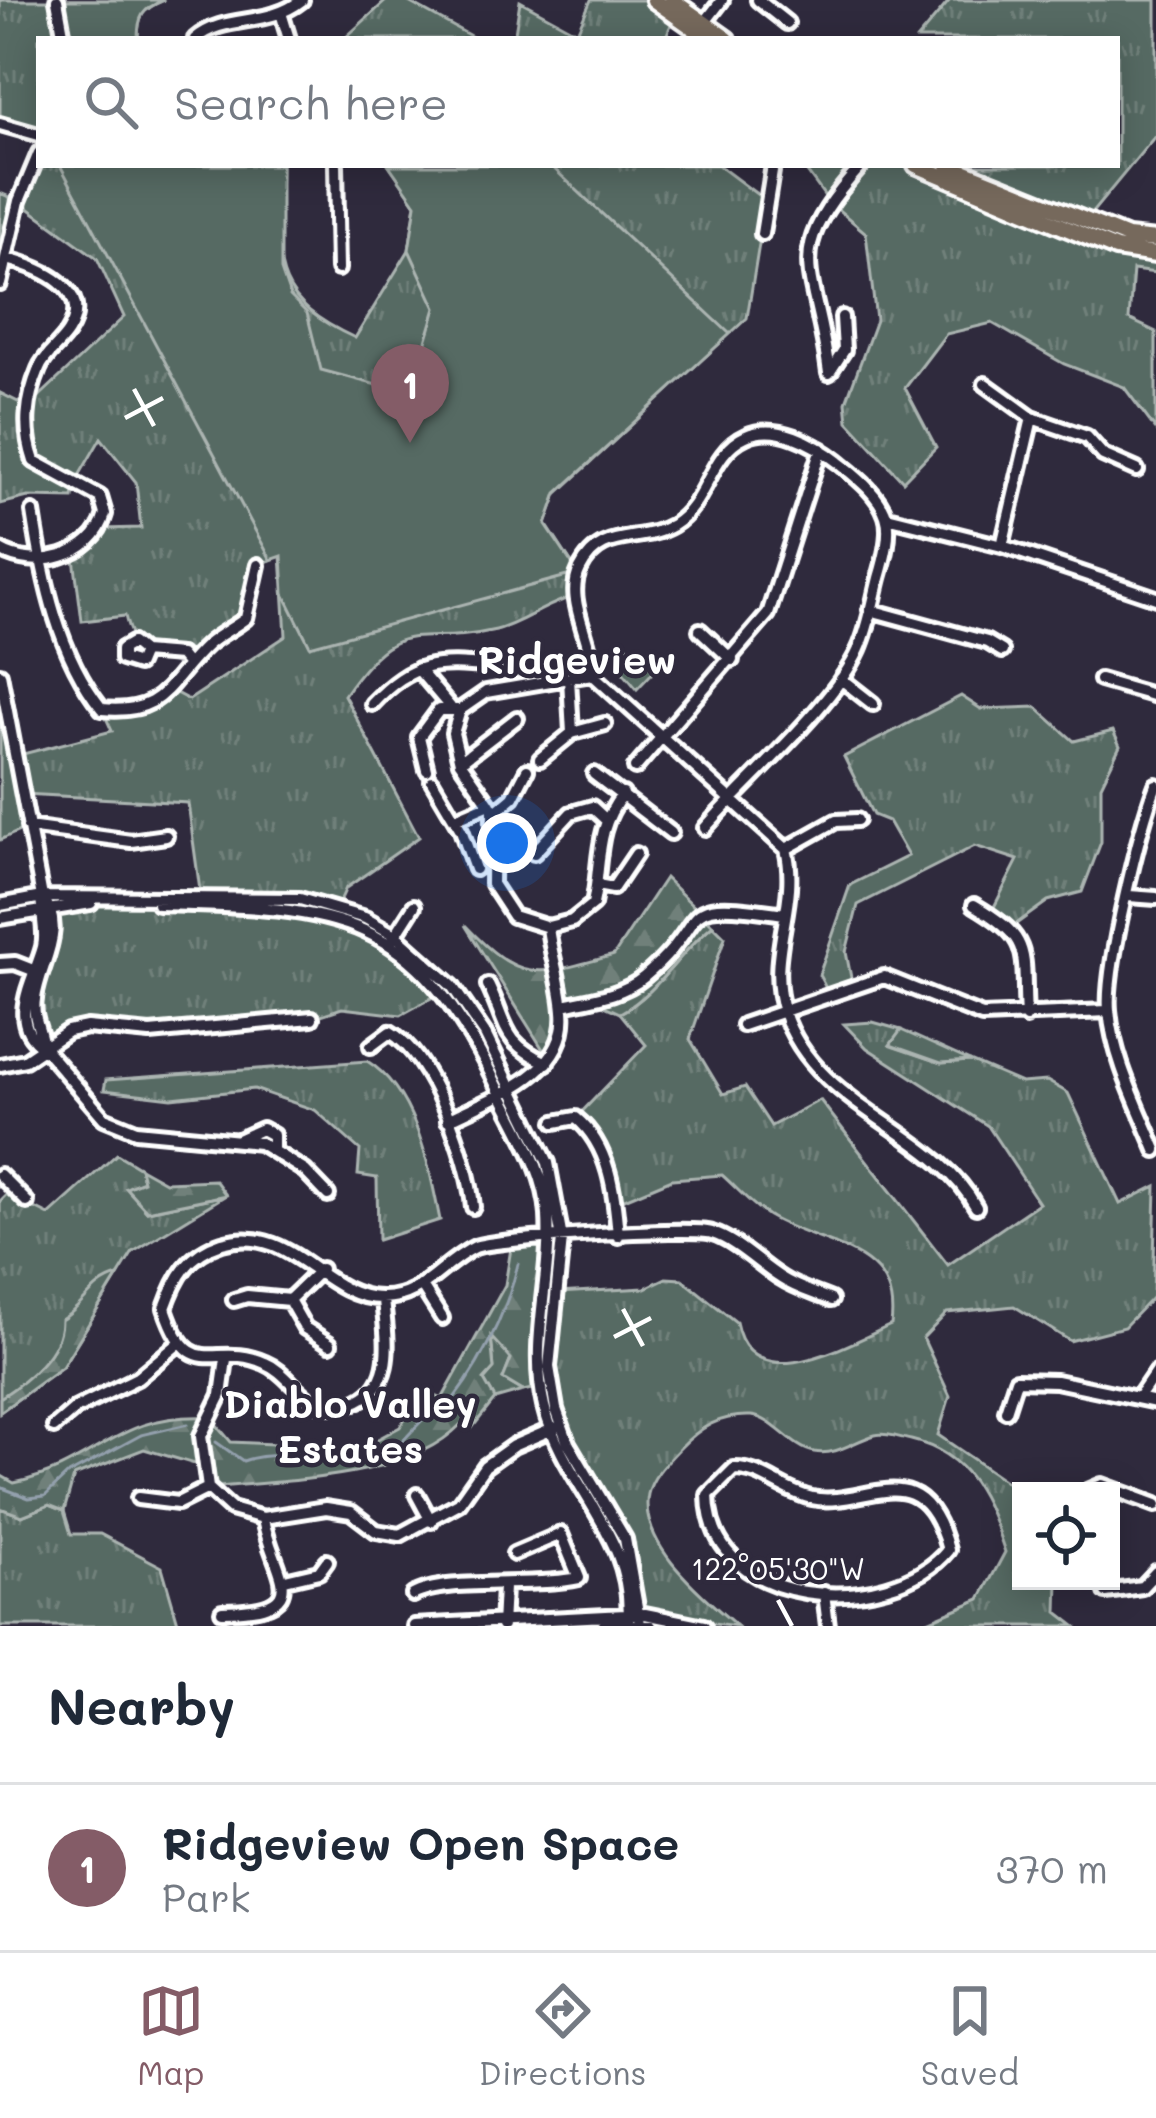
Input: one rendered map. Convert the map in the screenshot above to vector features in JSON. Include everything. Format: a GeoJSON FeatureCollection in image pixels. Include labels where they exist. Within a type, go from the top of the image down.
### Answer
{"type":"FeatureCollection","features":[{"type":"Feature","properties":{"kind":"main road"},"geometry":{"type":"LineString","coordinates":[[654,0],[704,31]]}},
{"type":"Feature","properties":{"kind":"main road"},"geometry":{"type":"LineString","coordinates":[[672,0],[704,31]]}},
{"type":"Feature","properties":{"kind":"main road"},"geometry":{"type":"LineString","coordinates":[[923,168],[1116,249],[1156,255]]}},
{"type":"Feature","properties":{"kind":"main road"},"geometry":{"type":"LineString","coordinates":[[955,168],[1127,237],[1156,240]]}},
{"type":"Feature","properties":{"kind":"street"},"geometry":{"type":"LineString","coordinates":[[57,0],[63,36]]}},
{"type":"Feature","properties":{"kind":"street"},"geometry":{"type":"LineString","coordinates":[[199,36],[213,26],[282,16],[302,0]]}},
{"type":"Feature","properties":{"kind":"street"},"geometry":{"type":"LineString","coordinates":[[704,31],[722,0]]}},
{"type":"Feature","properties":{"kind":"street"},"geometry":{"type":"LineString","coordinates":[[758,0],[787,23]]}},
{"type":"Feature","properties":{"kind":"street"},"geometry":{"type":"LineString","coordinates":[[282,16],[288,36]]}},
{"type":"Feature","properties":{"kind":"street"},"geometry":{"type":"LineString","coordinates":[[0,124],[36,134]]}},
{"type":"Feature","properties":{"kind":"street"},"geometry":{"type":"LineString","coordinates":[[0,284],[19,202],[36,160]]}},
{"type":"Feature","properties":{"kind":"street"},"geometry":{"type":"LineString","coordinates":[[336,168],[338,269]]}},
{"type":"Feature","properties":{"kind":"street"},"geometry":{"type":"LineString","coordinates":[[762,234],[773,168]]}},
{"type":"Feature","properties":{"kind":"street"},"geometry":{"type":"LineString","coordinates":[[842,317],[844,350],[830,373],[810,285],[808,242],[829,202],[859,168]]}},
{"type":"Feature","properties":{"kind":"street"},"geometry":{"type":"LineString","coordinates":[[0,550],[26,563],[40,562],[93,537],[105,514],[100,496],[34,460],[25,433],[28,407],[40,365],[68,332],[74,316],[68,290],[58,278],[7,260]]}},
{"type":"Feature","properties":{"kind":"street"},"geometry":{"type":"LineString","coordinates":[[985,384],[1032,418],[1087,437],[1103,455],[1137,470]]}},
{"type":"Feature","properties":{"kind":"street"},"geometry":{"type":"LineString","coordinates":[[1002,546],[1032,418]]}},
{"type":"Feature","properties":{"kind":"street"},"geometry":{"type":"LineString","coordinates":[[705,828],[732,797],[841,679],[860,648],[885,556],[887,517],[861,481],[821,449],[783,433],[748,434],[724,452],[699,504],[676,524],[614,536],[589,556],[578,573],[573,597],[592,647],[592,674],[732,797],[786,849],[793,879],[775,981],[792,1033],[841,1092],[949,1172],[976,1207]]}},
{"type":"Feature","properties":{"kind":"street"},"geometry":{"type":"LineString","coordinates":[[634,768],[767,614],[821,449]]}},
{"type":"Feature","properties":{"kind":"street"},"geometry":{"type":"LineString","coordinates":[[33,512],[40,562],[70,653],[102,709],[145,708],[170,690],[188,664],[246,618],[258,566]]}},
{"type":"Feature","properties":{"kind":"street"},"geometry":{"type":"LineString","coordinates":[[887,517],[1002,546],[1156,598]]}},
{"type":"Feature","properties":{"kind":"street"},"geometry":{"type":"LineString","coordinates":[[870,610],[987,642],[1002,651]]}},
{"type":"Feature","properties":{"kind":"street"},"geometry":{"type":"LineString","coordinates":[[700,630],[732,660]]}},
{"type":"Feature","properties":{"kind":"street"},"geometry":{"type":"LineString","coordinates":[[143,652],[180,656],[188,664]]}},
{"type":"Feature","properties":{"kind":"street"},"geometry":{"type":"LineString","coordinates":[[372,704],[403,672],[443,663],[496,667]]}},
{"type":"Feature","properties":{"kind":"street"},"geometry":{"type":"LineString","coordinates":[[481,666],[492,691]]}},
{"type":"Feature","properties":{"kind":"street"},"geometry":{"type":"LineString","coordinates":[[418,669],[455,708],[453,733],[460,762],[492,809],[492,884],[513,916],[548,927],[572,921],[592,904],[597,847],[605,819],[623,794]]}},
{"type":"Feature","properties":{"kind":"street"},"geometry":{"type":"LineString","coordinates":[[0,674],[50,954],[37,972],[24,1013],[33,1040],[104,1118],[136,1131],[238,1140],[272,1151],[305,1172],[328,1195]]}},
{"type":"Feature","properties":{"kind":"street"},"geometry":{"type":"LineString","coordinates":[[475,869],[455,819],[430,776],[418,737],[439,710],[492,691],[592,674]]}},
{"type":"Feature","properties":{"kind":"street"},"geometry":{"type":"LineString","coordinates":[[569,678],[572,733]]}},
{"type":"Feature","properties":{"kind":"street"},"geometry":{"type":"LineString","coordinates":[[841,679],[873,704]]}},
{"type":"Feature","properties":{"kind":"street"},"geometry":{"type":"LineString","coordinates":[[1100,680],[1156,697]]}},
{"type":"Feature","properties":{"kind":"street"},"geometry":{"type":"LineString","coordinates":[[460,762],[518,718]]}},
{"type":"Feature","properties":{"kind":"street"},"geometry":{"type":"LineString","coordinates":[[540,758],[572,733],[605,724]]}},
{"type":"Feature","properties":{"kind":"street"},"geometry":{"type":"LineString","coordinates":[[455,819],[492,809],[513,797],[527,770]]}},
{"type":"Feature","properties":{"kind":"street"},"geometry":{"type":"LineString","coordinates":[[593,774],[671,833]]}},
{"type":"Feature","properties":{"kind":"street"},"geometry":{"type":"LineString","coordinates":[[1155,1143],[1119,1058],[1108,1011],[1109,972],[1156,785]]}},
{"type":"Feature","properties":{"kind":"street"},"geometry":{"type":"LineString","coordinates":[[534,854],[571,813],[592,807],[605,819]]}},
{"type":"Feature","properties":{"kind":"street"},"geometry":{"type":"LineString","coordinates":[[786,849],[836,820],[857,820]]}},
{"type":"Feature","properties":{"kind":"street"},"geometry":{"type":"LineString","coordinates":[[28,826],[131,841],[166,836]]}},
{"type":"Feature","properties":{"kind":"street"},"geometry":{"type":"LineString","coordinates":[[597,884],[613,888],[636,854]]}},
{"type":"Feature","properties":{"kind":"street"},"geometry":{"type":"LineString","coordinates":[[1129,896],[1156,898]]}},
{"type":"Feature","properties":{"kind":"street"},"geometry":{"type":"LineString","coordinates":[[0,905],[42,897],[300,899],[365,919],[452,986],[505,1089],[535,1161],[555,1240],[538,1367],[570,1471],[618,1545],[638,1620]]}},
{"type":"Feature","properties":{"kind":"street"},"geometry":{"type":"LineString","coordinates":[[0,918],[87,903],[297,911],[393,939]]}},
{"type":"Feature","properties":{"kind":"street"},"geometry":{"type":"LineString","coordinates":[[563,1005],[628,988],[646,976],[699,911],[720,904],[784,914]]}},
{"type":"Feature","properties":{"kind":"street"},"geometry":{"type":"LineString","coordinates":[[974,905],[1012,927],[1022,942],[1026,1017]]}},
{"type":"Feature","properties":{"kind":"street"},"geometry":{"type":"LineString","coordinates":[[393,939],[414,906]]}},
{"type":"Feature","properties":{"kind":"street"},"geometry":{"type":"LineString","coordinates":[[448,1120],[547,1063],[560,1040],[563,1005],[548,927]]}},
{"type":"Feature","properties":{"kind":"street"},"geometry":{"type":"LineString","coordinates":[[0,964],[37,972]]}},
{"type":"Feature","properties":{"kind":"street"},"geometry":{"type":"LineString","coordinates":[[743,1025],[884,977],[982,1016],[1108,1011]]}},
{"type":"Feature","properties":{"kind":"street"},"geometry":{"type":"LineString","coordinates":[[488,986],[500,1022],[518,1050],[547,1063]]}},
{"type":"Feature","properties":{"kind":"street"},"geometry":{"type":"LineString","coordinates":[[0,1065],[25,1060],[87,1027],[150,1033],[312,1018]]}},
{"type":"Feature","properties":{"kind":"street"},"geometry":{"type":"LineString","coordinates":[[371,1046],[385,1032],[400,1038],[448,1120],[470,1174],[473,1207]]}},
{"type":"Feature","properties":{"kind":"street"},"geometry":{"type":"LineString","coordinates":[[555,1122],[576,1118],[590,1130],[614,1188],[618,1236]]}},
{"type":"Feature","properties":{"kind":"street"},"geometry":{"type":"LineString","coordinates":[[0,1175],[27,1202]]}},
{"type":"Feature","properties":{"kind":"street"},"geometry":{"type":"LineString","coordinates":[[383,1299],[387,1365],[380,1384],[352,1403],[316,1404],[272,1365],[253,1358],[200,1356],[178,1344],[165,1308],[184,1266],[201,1251],[244,1238],[269,1242],[321,1269],[342,1286],[383,1299],[423,1288],[476,1246],[677,1229],[713,1233],[787,1282],[831,1300]]}},
{"type":"Feature","properties":{"kind":"street"},"geometry":{"type":"LineString","coordinates":[[234,1300],[247,1296],[289,1300],[321,1269]]}},
{"type":"Feature","properties":{"kind":"street"},"geometry":{"type":"LineString","coordinates":[[423,1288],[442,1318]]}},
{"type":"Feature","properties":{"kind":"street"},"geometry":{"type":"LineString","coordinates":[[289,1300],[305,1328],[330,1344]]}},
{"type":"Feature","properties":{"kind":"street"},"geometry":{"type":"LineString","coordinates":[[54,1427],[75,1409],[137,1378],[178,1344]]}},
{"type":"Feature","properties":{"kind":"street"},"geometry":{"type":"LineString","coordinates":[[226,1359],[221,1395],[201,1436],[208,1488],[231,1509],[263,1517],[338,1510],[351,1512],[376,1531],[400,1535],[458,1503],[485,1466],[556,1427]]}},
{"type":"Feature","properties":{"kind":"street"},"geometry":{"type":"LineString","coordinates":[[1141,1394],[1156,1372]]}},
{"type":"Feature","properties":{"kind":"street"},"geometry":{"type":"LineString","coordinates":[[1006,1411],[1016,1380],[1141,1394],[1156,1402]]}},
{"type":"Feature","properties":{"kind":"street"},"geometry":{"type":"LineString","coordinates":[[734,1469],[752,1469],[808,1498],[827,1500],[880,1488],[914,1495],[944,1534],[949,1550],[943,1557],[899,1582],[824,1593],[758,1580],[727,1553],[709,1523],[708,1495],[734,1469]]}},
{"type":"Feature","properties":{"kind":"street"},"geometry":{"type":"LineString","coordinates":[[138,1498],[178,1503],[208,1488]]}},
{"type":"Feature","properties":{"kind":"street"},"geometry":{"type":"LineString","coordinates":[[1120,1492],[1156,1505]]}},
{"type":"Feature","properties":{"kind":"street"},"geometry":{"type":"LineString","coordinates":[[417,1495],[431,1521]]}},
{"type":"Feature","properties":{"kind":"street"},"geometry":{"type":"LineString","coordinates":[[222,1611],[262,1611],[278,1597],[285,1580],[263,1517]]}},
{"type":"Feature","properties":{"kind":"street"},"geometry":{"type":"LineString","coordinates":[[413,1594],[425,1588],[457,1589],[470,1583],[505,1586],[579,1578],[561,1534],[514,1554]]}},
{"type":"Feature","properties":{"kind":"street"},"geometry":{"type":"LineString","coordinates":[[285,1580],[319,1572],[327,1561]]}},
{"type":"Feature","properties":{"kind":"street"},"geometry":{"type":"LineString","coordinates":[[1106,1592],[1142,1587],[1156,1572]]}},
{"type":"Feature","properties":{"kind":"street"},"geometry":{"type":"LineString","coordinates":[[502,1626],[505,1586]]}},
{"type":"Feature","properties":{"kind":"street"},"geometry":{"type":"LineString","coordinates":[[824,1593],[828,1626]]}},
{"type":"Feature","properties":{"kind":"street"},"geometry":{"type":"LineString","coordinates":[[414,1626],[638,1620],[704,1626]]}},
{"type":"Feature","properties":{"kind":"green space"},"geometry":{"type":"Polygon","coordinates":[[[0,0],[164,0],[143,14],[138,36],[36,36],[36,134],[0,124],[0,0]]]}},
{"type":"Feature","properties":{"kind":"green space"},"geometry":{"type":"Polygon","coordinates":[[[57,0],[164,0],[143,14],[138,36],[63,36],[57,0]]]}},
{"type":"Feature","properties":{"kind":"green space"},"geometry":{"type":"Polygon","coordinates":[[[387,0],[405,0],[471,36],[347,36],[387,0]]]}},
{"type":"Feature","properties":{"kind":"green space"},"geometry":{"type":"Polygon","coordinates":[[[591,0],[654,0],[675,15],[666,36],[514,36],[520,1],[577,32],[591,0]]]}},
{"type":"Feature","properties":{"kind":"green space"},"geometry":{"type":"Polygon","coordinates":[[[950,0],[1156,0],[1156,135],[1086,220],[956,168],[1120,168],[1120,36],[920,36],[950,0]]]}},
{"type":"Feature","properties":{"kind":"green space"},"geometry":{"type":"Polygon","coordinates":[[[37,168],[281,168],[282,270],[304,306],[355,338],[409,250],[416,204],[391,168],[722,168],[766,201],[747,318],[557,494],[546,524],[578,573],[573,597],[496,630],[396,642],[364,669],[344,695],[419,837],[346,888],[336,910],[300,899],[201,898],[188,803],[23,794],[15,756],[112,731],[102,709],[126,711],[170,690],[189,700],[286,636],[281,555],[258,566],[246,618],[188,665],[180,655],[143,648],[132,637],[125,616],[82,621],[73,550],[101,529],[141,528],[136,482],[101,438],[76,481],[73,498],[28,497],[0,504],[0,393],[28,407],[124,317],[97,258],[20,202],[0,284],[0,193],[19,201],[37,168]]]}},
{"type":"Feature","properties":{"kind":"green space"},"geometry":{"type":"Polygon","coordinates":[[[62,168],[281,168],[281,270],[290,296],[307,313],[321,370],[399,391],[422,355],[436,308],[409,250],[416,204],[391,168],[553,168],[730,334],[557,493],[546,525],[578,573],[310,646],[284,594],[282,556],[271,560],[62,168]]]}},
{"type":"Feature","properties":{"kind":"green space"},"geometry":{"type":"Polygon","coordinates":[[[804,168],[923,168],[1116,249],[1156,255],[1156,273],[1133,270],[1129,319],[1156,332],[1156,430],[1124,387],[1064,364],[992,323],[946,334],[905,388],[936,447],[903,481],[848,421],[846,402],[876,320],[866,233],[829,202],[804,168]]]}},
{"type":"Feature","properties":{"kind":"green space"},"geometry":{"type":"Polygon","coordinates":[[[623,642],[654,671],[637,689],[609,656],[623,642]]]}},
{"type":"Feature","properties":{"kind":"green space"},"geometry":{"type":"Polygon","coordinates":[[[0,674],[28,827],[0,840],[0,674]]]}},
{"type":"Feature","properties":{"kind":"green space"},"geometry":{"type":"Polygon","coordinates":[[[961,696],[981,709],[1036,707],[1074,741],[1113,731],[1120,746],[1101,785],[1101,842],[1082,892],[1048,901],[1012,927],[990,915],[1018,860],[975,846],[858,905],[846,952],[853,988],[830,996],[819,975],[850,885],[908,856],[888,821],[873,815],[844,757],[961,696]]]}},
{"type":"Feature","properties":{"kind":"green space"},"geometry":{"type":"Polygon","coordinates":[[[665,878],[713,925],[646,994],[620,1013],[589,999],[563,1005],[562,1029],[544,1051],[465,925],[517,966],[548,971],[567,968],[614,955],[665,878]]]}},
{"type":"Feature","properties":{"kind":"green space"},"geometry":{"type":"Polygon","coordinates":[[[87,903],[297,911],[367,928],[442,992],[401,1015],[342,1008],[312,1018],[150,1033],[87,1027],[43,1047],[35,996],[51,909],[87,903]]]}},
{"type":"Feature","properties":{"kind":"green space"},"geometry":{"type":"Polygon","coordinates":[[[713,925],[725,937],[690,1039],[723,1094],[745,1087],[771,1126],[820,1100],[948,1265],[1039,1203],[988,1126],[867,1048],[844,1024],[873,1022],[901,1030],[891,1046],[941,1063],[970,1061],[1021,1083],[1047,1081],[1068,1093],[1120,1204],[1156,1186],[1153,1297],[1124,1327],[1070,1341],[1014,1306],[947,1313],[923,1338],[950,1396],[938,1435],[1012,1486],[1012,1590],[1058,1590],[1057,1612],[1075,1626],[916,1626],[980,1599],[1005,1552],[973,1481],[948,1456],[911,1440],[879,1434],[838,1450],[814,1452],[751,1416],[720,1420],[695,1434],[660,1470],[648,1494],[653,1532],[663,1551],[737,1626],[640,1614],[625,1539],[567,1443],[549,1367],[558,1293],[645,1288],[666,1278],[682,1279],[736,1322],[745,1345],[760,1358],[780,1362],[827,1353],[891,1325],[891,1299],[872,1265],[836,1244],[772,1218],[722,1175],[672,1179],[615,1203],[590,1130],[576,1118],[646,1045],[620,1013],[646,994],[713,925]]]}},
{"type":"Feature","properties":{"kind":"green space"},"geometry":{"type":"Polygon","coordinates":[[[901,1030],[970,1061],[941,1063],[890,1045],[901,1030]]]}},
{"type":"Feature","properties":{"kind":"green space"},"geometry":{"type":"Polygon","coordinates":[[[367,1061],[384,1074],[409,1110],[440,1220],[378,1240],[377,1178],[358,1175],[360,1150],[315,1110],[254,1089],[172,1098],[104,1090],[106,1080],[367,1061]]]}},
{"type":"Feature","properties":{"kind":"green space"},"geometry":{"type":"Polygon","coordinates":[[[117,1154],[140,1168],[143,1181],[127,1188],[147,1211],[226,1195],[133,1252],[62,1367],[0,1412],[0,1201],[7,1194],[49,1215],[117,1154]]]}},
{"type":"Feature","properties":{"kind":"green space"},"geometry":{"type":"Polygon","coordinates":[[[140,1168],[165,1182],[215,1180],[226,1195],[147,1211],[126,1188],[143,1181],[140,1168]]]}},
{"type":"Feature","properties":{"kind":"green space"},"geometry":{"type":"Polygon","coordinates":[[[548,1240],[541,1387],[523,1391],[503,1379],[511,1359],[491,1337],[494,1369],[484,1380],[495,1399],[472,1428],[460,1425],[437,1443],[377,1467],[208,1488],[205,1467],[144,1449],[74,1476],[64,1511],[49,1505],[22,1516],[0,1508],[0,1475],[14,1483],[43,1475],[129,1431],[178,1418],[210,1417],[231,1442],[361,1448],[400,1427],[421,1390],[442,1399],[505,1285],[512,1242],[548,1240]]]}},
{"type":"Feature","properties":{"kind":"green space"},"geometry":{"type":"Polygon","coordinates":[[[118,1276],[62,1367],[0,1412],[0,1398],[49,1355],[61,1320],[101,1284],[118,1276]]]}},
{"type":"Feature","properties":{"kind":"green space"},"geometry":{"type":"Polygon","coordinates":[[[491,1335],[511,1359],[503,1379],[523,1391],[495,1399],[484,1380],[494,1368],[491,1335]]]}},
{"type":"Feature","properties":{"kind":"green space"},"geometry":{"type":"Polygon","coordinates":[[[49,1505],[64,1511],[71,1534],[100,1534],[162,1567],[179,1626],[0,1626],[0,1508],[22,1516],[49,1505]]]}},
{"type":"Feature","properties":{"kind":"waterway"},"geometry":{"type":"LineString","coordinates":[[216,1442],[243,1461],[291,1455],[336,1464],[399,1445],[427,1415],[441,1414],[478,1363],[498,1324],[518,1264]]}},
{"type":"Feature","properties":{"kind":"waterway"},"geometry":{"type":"LineString","coordinates":[[0,1487],[29,1498],[45,1496],[67,1475],[141,1435],[188,1424]]}},
{"type":"Feature","properties":{"kind":"place","name":"Ridgeview Open Space"},"geometry":{"type":"Point","coordinates":[410,443]}},
{"type":"Feature","properties":{"kind":"district","name":"Ridgeview"},"geometry":{"type":"Point","coordinates":[577,660]}},
{"type":"Feature","properties":{"kind":"district","name":"Diablo Valley Estates"},"geometry":{"type":"Point","coordinates":[350,1426]}}]}
